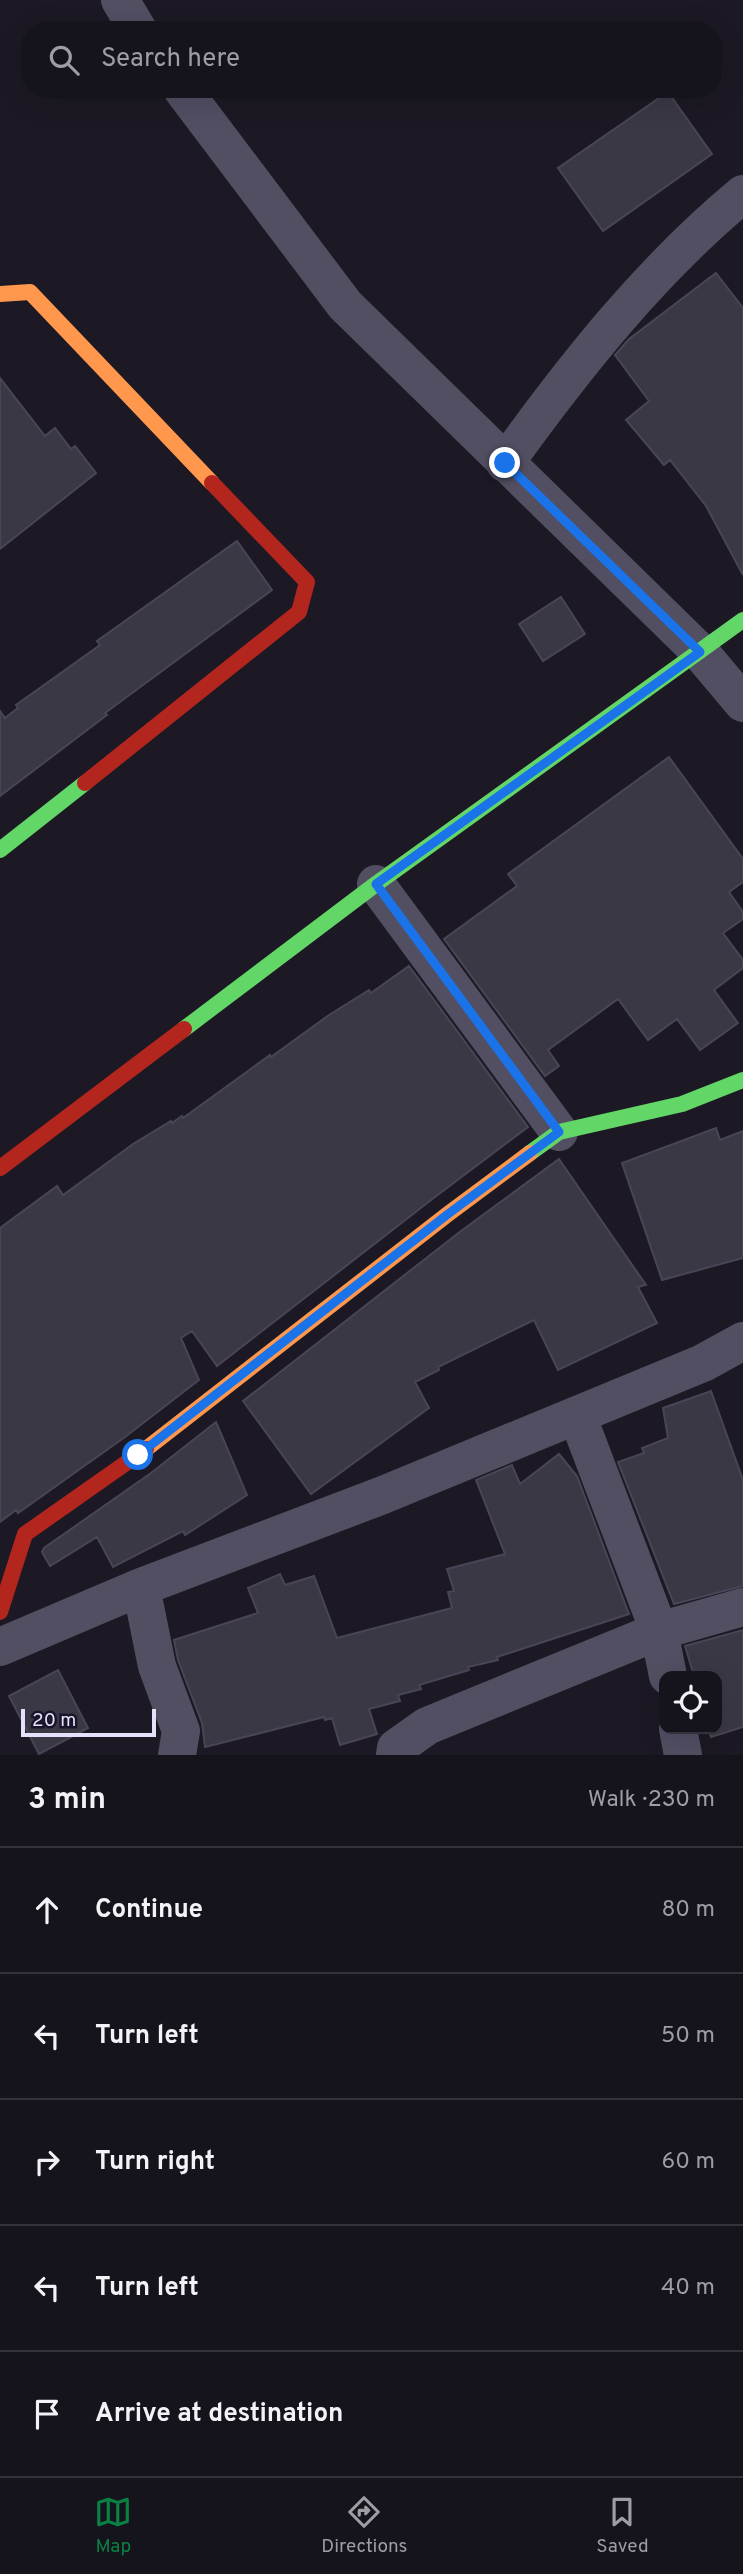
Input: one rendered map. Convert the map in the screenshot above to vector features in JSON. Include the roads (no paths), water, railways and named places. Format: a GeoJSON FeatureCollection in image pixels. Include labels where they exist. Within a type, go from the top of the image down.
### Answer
{"type":"FeatureCollection","features":[{"type":"Feature","properties":{"kind":"street"},"geometry":{"type":"LineString","coordinates":[[120,0],[133,21]]}},
{"type":"Feature","properties":{"kind":"street"},"geometry":{"type":"LineString","coordinates":[[190,98],[345,304],[700,652],[743,703]]}},
{"type":"Feature","properties":{"kind":"street"},"geometry":{"type":"LineString","coordinates":[[505,463],[567,377],[650,282],[743,194]]}},
{"type":"Feature","properties":{"kind":"street"},"geometry":{"type":"LineString","coordinates":[[0,294],[30,292],[307,582],[299,611],[0,850]]}},
{"type":"Feature","properties":{"kind":"street"},"geometry":{"type":"LineString","coordinates":[[0,1168],[376,884],[743,620]]}},
{"type":"Feature","properties":{"kind":"street"},"geometry":{"type":"LineString","coordinates":[[376,884],[559,1132]]}},
{"type":"Feature","properties":{"kind":"street"},"geometry":{"type":"LineString","coordinates":[[0,1612],[25,1534],[138,1455],[448,1214],[559,1132],[682,1104],[743,1080]]}},
{"type":"Feature","properties":{"kind":"street"},"geometry":{"type":"LineString","coordinates":[[0,1647],[141,1587],[383,1495],[703,1363],[743,1341]]}},
{"type":"Feature","properties":{"kind":"street"},"geometry":{"type":"LineString","coordinates":[[577,1415],[659,1631],[667,1671]]}},
{"type":"Feature","properties":{"kind":"street"},"geometry":{"type":"LineString","coordinates":[[141,1587],[157,1666],[181,1731],[177,1755]]}},
{"type":"Feature","properties":{"kind":"street"},"geometry":{"type":"LineString","coordinates":[[390,1753],[427,1726],[659,1631],[743,1607]]}},
{"type":"Feature","properties":{"kind":"street"},"geometry":{"type":"LineString","coordinates":[[679,1734],[683,1755]]}}]}
